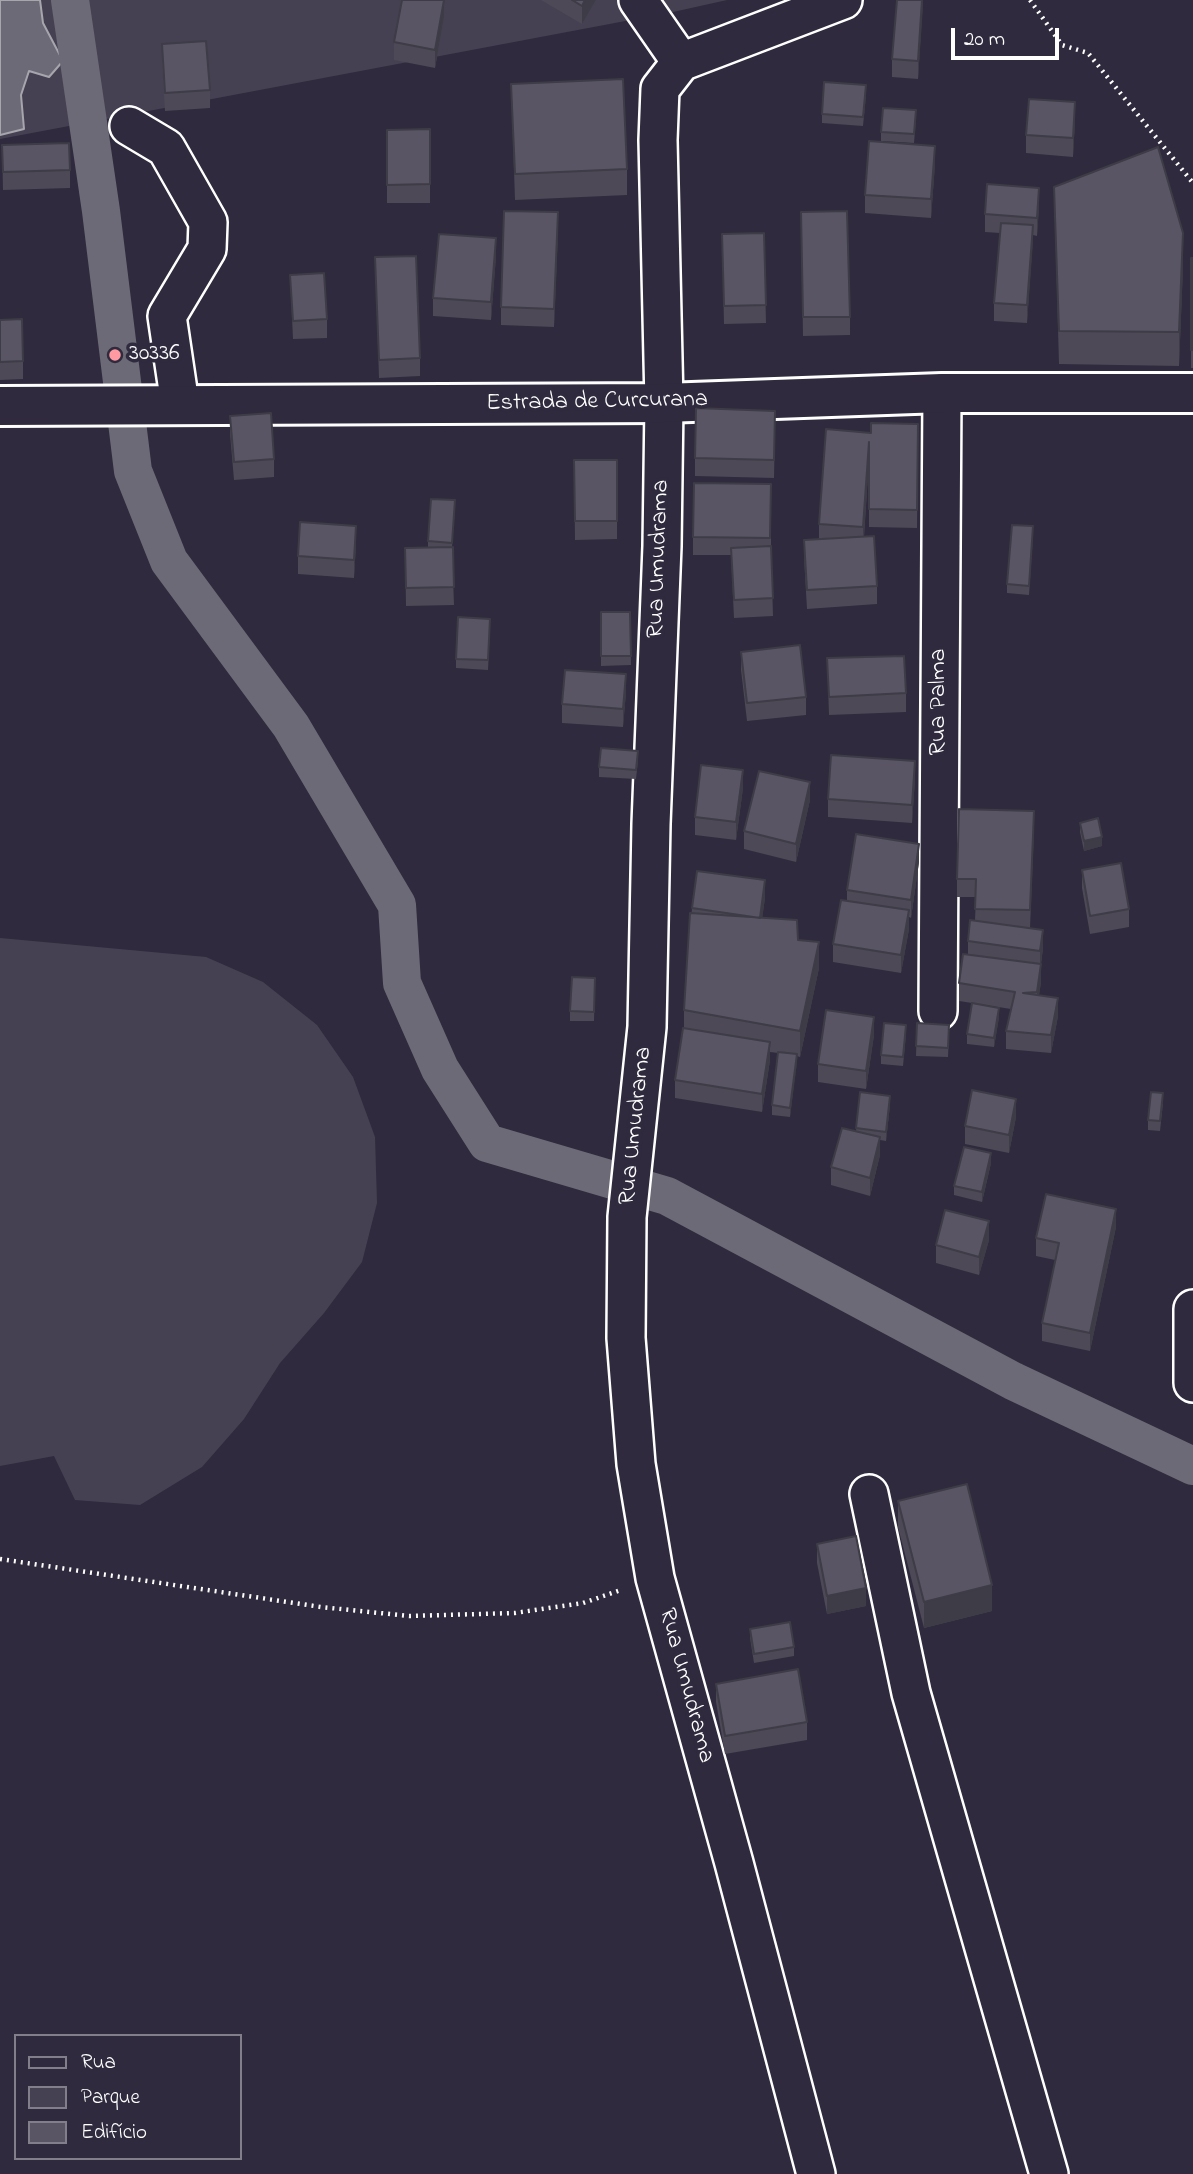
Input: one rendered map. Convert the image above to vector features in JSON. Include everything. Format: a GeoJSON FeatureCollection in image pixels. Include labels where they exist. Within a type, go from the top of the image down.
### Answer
{"type":"FeatureCollection","features":[{"type":"Feature","properties":{"kind":"main road","name":"Estrada de Curcurana"},"geometry":{"type":"LineString","coordinates":[[0,406],[664,403],[942,393],[1193,393]]}},
{"type":"Feature","properties":{"kind":"street"},"geometry":{"type":"LineString","coordinates":[[638,0],[681,62],[843,0]]}},
{"type":"Feature","properties":{"kind":"street","name":"Rua Umudrama"},"geometry":{"type":"LineString","coordinates":[[681,62],[660,89],[658,140],[664,403],[662,546],[651,824],[647,1027],[627,1217],[626,1338],[636,1464],[655,1578],[738,1875],[816,2174]]}},
{"type":"Feature","properties":{"kind":"street"},"geometry":{"type":"LineString","coordinates":[[129,125],[166,148],[208,222],[207,249],[167,316],[169,404]]}},
{"type":"Feature","properties":{"kind":"street","name":"Rua Palma"},"geometry":{"type":"LineString","coordinates":[[938,1011],[942,393]]}},
{"type":"Feature","properties":{"kind":"street"},"geometry":{"type":"LineString","coordinates":[[1193,1309],[1193,1383]]}},
{"type":"Feature","properties":{"kind":"street"},"geometry":{"type":"LineString","coordinates":[[869,1494],[911,1693],[1049,2174]]}},
{"type":"Feature","properties":{"kind":"path"},"geometry":{"type":"LineString","coordinates":[[1030,0],[1062,45],[1088,53],[1193,183]]}},
{"type":"Feature","properties":{"kind":"path"},"geometry":{"type":"LineString","coordinates":[[0,1559],[321,1607],[410,1616],[515,1613],[583,1603],[655,1578]]}},
{"type":"Feature","properties":{"kind":"green space"},"geometry":{"type":"Polygon","coordinates":[[[0,0],[727,0],[0,139],[0,0]]]}},
{"type":"Feature","properties":{"kind":"green space"},"geometry":{"type":"Polygon","coordinates":[[[0,938],[206,957],[263,982],[317,1025],[353,1077],[375,1137],[377,1203],[362,1262],[324,1313],[280,1363],[244,1419],[202,1467],[140,1505],[75,1500],[54,1456],[0,1466],[0,938]]]}},
{"type":"Feature","properties":{"kind":"shaded area"},"geometry":{"type":"Polygon","coordinates":[[[0,0],[40,0],[43,23],[63,61],[49,77],[29,71],[21,95],[24,129],[0,135],[0,0]]]}},
{"type":"Feature","properties":{"kind":"building"},"geometry":{"type":"Polygon","coordinates":[[[402,0],[444,0],[435,50],[394,42],[402,0]]]}},
{"type":"Feature","properties":{"kind":"building"},"geometry":{"type":"Polygon","coordinates":[[[572,0],[585,0],[582,6],[572,0]]]}},
{"type":"Feature","properties":{"kind":"building"},"geometry":{"type":"Polygon","coordinates":[[[897,0],[922,0],[918,61],[892,59],[897,0]]]}},
{"type":"Feature","properties":{"kind":"building"},"geometry":{"type":"Polygon","coordinates":[[[206,41],[210,90],[165,93],[162,44],[206,41]]]}},
{"type":"Feature","properties":{"kind":"building"},"geometry":{"type":"Polygon","coordinates":[[[623,79],[627,169],[515,174],[511,84],[623,79]]]}},
{"type":"Feature","properties":{"kind":"building"},"geometry":{"type":"Polygon","coordinates":[[[824,82],[866,85],[863,117],[822,114],[824,82]]]}},
{"type":"Feature","properties":{"kind":"building"},"geometry":{"type":"Polygon","coordinates":[[[1029,99],[1075,102],[1073,138],[1026,135],[1029,99]]]}},
{"type":"Feature","properties":{"kind":"building"},"geometry":{"type":"Polygon","coordinates":[[[883,108],[916,110],[914,134],[881,132],[883,108]]]}},
{"type":"Feature","properties":{"kind":"building"},"geometry":{"type":"Polygon","coordinates":[[[430,129],[430,184],[387,185],[387,130],[430,129]]]}},
{"type":"Feature","properties":{"kind":"building"},"geometry":{"type":"Polygon","coordinates":[[[869,141],[935,146],[931,199],[865,195],[869,141]]]}},
{"type":"Feature","properties":{"kind":"building"},"geometry":{"type":"Polygon","coordinates":[[[69,143],[70,170],[3,172],[2,145],[69,143]]]}},
{"type":"Feature","properties":{"kind":"building"},"geometry":{"type":"Polygon","coordinates":[[[1158,147],[1183,233],[1179,332],[1059,331],[1054,187],[1158,147]]]}},
{"type":"Feature","properties":{"kind":"building"},"geometry":{"type":"Polygon","coordinates":[[[987,184],[1039,188],[1037,218],[985,214],[987,184]]]}},
{"type":"Feature","properties":{"kind":"building"},"geometry":{"type":"Polygon","coordinates":[[[504,211],[558,212],[554,309],[501,307],[504,211]]]}},
{"type":"Feature","properties":{"kind":"building"},"geometry":{"type":"Polygon","coordinates":[[[847,211],[850,317],[803,317],[801,212],[847,211]]]}},
{"type":"Feature","properties":{"kind":"building"},"geometry":{"type":"Polygon","coordinates":[[[1001,223],[1033,225],[1027,305],[994,303],[1001,223]]]}},
{"type":"Feature","properties":{"kind":"building"},"geometry":{"type":"Polygon","coordinates":[[[764,233],[766,305],[724,306],[722,234],[764,233]]]}},
{"type":"Feature","properties":{"kind":"building"},"geometry":{"type":"Polygon","coordinates":[[[439,234],[496,238],[491,302],[433,298],[439,234]]]}},
{"type":"Feature","properties":{"kind":"building"},"geometry":{"type":"Polygon","coordinates":[[[416,256],[420,358],[379,360],[375,257],[416,256]]]}},
{"type":"Feature","properties":{"kind":"building"},"geometry":{"type":"Polygon","coordinates":[[[1193,258],[1193,350],[1191,350],[1193,258]]]}},
{"type":"Feature","properties":{"kind":"building"},"geometry":{"type":"Polygon","coordinates":[[[324,273],[327,319],[293,321],[290,275],[324,273]]]}},
{"type":"Feature","properties":{"kind":"building"},"geometry":{"type":"Polygon","coordinates":[[[22,319],[23,361],[0,362],[0,320],[22,319]]]}},
{"type":"Feature","properties":{"kind":"building"},"geometry":{"type":"Polygon","coordinates":[[[696,408],[775,411],[774,460],[695,458],[696,408]]]}},
{"type":"Feature","properties":{"kind":"building"},"geometry":{"type":"Polygon","coordinates":[[[271,413],[274,459],[234,462],[230,416],[271,413]]]}},
{"type":"Feature","properties":{"kind":"building"},"geometry":{"type":"Polygon","coordinates":[[[871,423],[918,424],[917,510],[869,509],[869,442],[863,527],[819,524],[826,429],[871,433],[871,423]]]}},
{"type":"Feature","properties":{"kind":"building"},"geometry":{"type":"Polygon","coordinates":[[[574,460],[617,460],[617,521],[575,521],[574,460]]]}},
{"type":"Feature","properties":{"kind":"building"},"geometry":{"type":"Polygon","coordinates":[[[694,483],[771,484],[770,538],[693,537],[694,483]]]}},
{"type":"Feature","properties":{"kind":"building"},"geometry":{"type":"Polygon","coordinates":[[[431,499],[455,500],[452,543],[428,541],[431,499]]]}},
{"type":"Feature","properties":{"kind":"building"},"geometry":{"type":"Polygon","coordinates":[[[300,522],[356,526],[354,560],[298,556],[300,522]]]}},
{"type":"Feature","properties":{"kind":"building"},"geometry":{"type":"Polygon","coordinates":[[[1012,525],[1033,526],[1029,586],[1007,584],[1012,525]]]}},
{"type":"Feature","properties":{"kind":"building"},"geometry":{"type":"Polygon","coordinates":[[[874,536],[877,586],[807,590],[804,540],[874,536]]]}},
{"type":"Feature","properties":{"kind":"building"},"geometry":{"type":"Polygon","coordinates":[[[771,546],[773,598],[734,600],[731,548],[771,546]]]}},
{"type":"Feature","properties":{"kind":"building"},"geometry":{"type":"Polygon","coordinates":[[[453,547],[454,587],[406,588],[405,548],[453,547]]]}},
{"type":"Feature","properties":{"kind":"building"},"geometry":{"type":"Polygon","coordinates":[[[601,612],[630,612],[631,656],[601,656],[601,612]]]}},
{"type":"Feature","properties":{"kind":"building"},"geometry":{"type":"Polygon","coordinates":[[[458,617],[490,619],[488,660],[456,659],[458,617]]]}},
{"type":"Feature","properties":{"kind":"building"},"geometry":{"type":"Polygon","coordinates":[[[800,645],[806,697],[747,703],[741,652],[800,645]]]}},
{"type":"Feature","properties":{"kind":"building"},"geometry":{"type":"Polygon","coordinates":[[[904,656],[906,693],[829,697],[827,658],[904,656]]]}},
{"type":"Feature","properties":{"kind":"building"},"geometry":{"type":"Polygon","coordinates":[[[565,670],[626,674],[623,709],[562,704],[565,670]]]}},
{"type":"Feature","properties":{"kind":"building"},"geometry":{"type":"Polygon","coordinates":[[[601,748],[638,751],[636,770],[599,767],[601,748]]]}},
{"type":"Feature","properties":{"kind":"building"},"geometry":{"type":"Polygon","coordinates":[[[831,755],[915,761],[912,805],[828,799],[831,755]]]}},
{"type":"Feature","properties":{"kind":"building"},"geometry":{"type":"Polygon","coordinates":[[[701,765],[743,770],[736,822],[695,817],[701,765]]]}},
{"type":"Feature","properties":{"kind":"building"},"geometry":{"type":"Polygon","coordinates":[[[759,771],[810,782],[796,844],[744,831],[759,771]]]}},
{"type":"Feature","properties":{"kind":"building"},"geometry":{"type":"Polygon","coordinates":[[[959,809],[1034,811],[1030,910],[975,909],[976,879],[957,879],[959,809]]]}},
{"type":"Feature","properties":{"kind":"building"},"geometry":{"type":"Polygon","coordinates":[[[1098,818],[1102,837],[1084,841],[1080,823],[1098,818]]]}},
{"type":"Feature","properties":{"kind":"building"},"geometry":{"type":"Polygon","coordinates":[[[856,834],[919,844],[911,900],[847,890],[856,834]]]}},
{"type":"Feature","properties":{"kind":"building"},"geometry":{"type":"Polygon","coordinates":[[[1121,863],[1129,909],[1090,916],[1082,870],[1121,863]]]}},
{"type":"Feature","properties":{"kind":"building"},"geometry":{"type":"Polygon","coordinates":[[[697,871],[765,880],[760,918],[692,908],[697,871]]]}},
{"type":"Feature","properties":{"kind":"building"},"geometry":{"type":"Polygon","coordinates":[[[841,900],[909,910],[901,955],[833,944],[841,900]]]}},
{"type":"Feature","properties":{"kind":"building"},"geometry":{"type":"Polygon","coordinates":[[[690,913],[797,920],[798,940],[819,942],[800,1031],[684,1010],[690,913]]]}},
{"type":"Feature","properties":{"kind":"building"},"geometry":{"type":"Polygon","coordinates":[[[970,920],[1043,930],[1040,951],[968,941],[970,920]]]}},
{"type":"Feature","properties":{"kind":"building"},"geometry":{"type":"Polygon","coordinates":[[[963,954],[1041,964],[1037,992],[1023,993],[1058,998],[1051,1035],[1006,1031],[1015,992],[959,983],[963,954]]]}},
{"type":"Feature","properties":{"kind":"building"},"geometry":{"type":"Polygon","coordinates":[[[572,977],[595,978],[594,1012],[570,1011],[572,977]]]}},
{"type":"Feature","properties":{"kind":"building"},"geometry":{"type":"Polygon","coordinates":[[[972,1003],[999,1008],[994,1038],[967,1034],[972,1003]]]}},
{"type":"Feature","properties":{"kind":"building"},"geometry":{"type":"Polygon","coordinates":[[[826,1010],[874,1017],[866,1071],[818,1064],[826,1010]]]}},
{"type":"Feature","properties":{"kind":"building"},"geometry":{"type":"Polygon","coordinates":[[[884,1023],[906,1025],[903,1057],[881,1055],[884,1023]]]}},
{"type":"Feature","properties":{"kind":"building"},"geometry":{"type":"Polygon","coordinates":[[[917,1023],[949,1025],[948,1048],[916,1046],[917,1023]]]}},
{"type":"Feature","properties":{"kind":"building"},"geometry":{"type":"Polygon","coordinates":[[[683,1028],[770,1042],[762,1094],[675,1080],[683,1028]]]}},
{"type":"Feature","properties":{"kind":"building"},"geometry":{"type":"Polygon","coordinates":[[[778,1052],[797,1054],[790,1108],[772,1105],[778,1052]]]}},
{"type":"Feature","properties":{"kind":"building"},"geometry":{"type":"Polygon","coordinates":[[[972,1090],[1016,1099],[1009,1135],[965,1126],[972,1090]]]}},
{"type":"Feature","properties":{"kind":"building"},"geometry":{"type":"Polygon","coordinates":[[[860,1092],[890,1096],[886,1132],[856,1128],[860,1092]]]}},
{"type":"Feature","properties":{"kind":"building"},"geometry":{"type":"Polygon","coordinates":[[[1151,1092],[1163,1093],[1160,1121],[1148,1120],[1151,1092]]]}},
{"type":"Feature","properties":{"kind":"building"},"geometry":{"type":"Polygon","coordinates":[[[842,1128],[880,1137],[870,1178],[831,1167],[842,1128]]]}},
{"type":"Feature","properties":{"kind":"building"},"geometry":{"type":"Polygon","coordinates":[[[964,1147],[991,1153],[982,1192],[954,1186],[964,1147]]]}},
{"type":"Feature","properties":{"kind":"building"},"geometry":{"type":"Polygon","coordinates":[[[1046,1194],[1116,1209],[1090,1333],[1042,1323],[1059,1243],[1036,1238],[1046,1194]]]}},
{"type":"Feature","properties":{"kind":"building"},"geometry":{"type":"Polygon","coordinates":[[[945,1210],[989,1221],[979,1257],[936,1245],[945,1210]]]}},
{"type":"Feature","properties":{"kind":"building"},"geometry":{"type":"Polygon","coordinates":[[[967,1484],[992,1585],[924,1602],[898,1501],[967,1484]]]}},
{"type":"Feature","properties":{"kind":"building"},"geometry":{"type":"Polygon","coordinates":[[[856,1536],[866,1588],[827,1596],[817,1544],[856,1536]]]}},
{"type":"Feature","properties":{"kind":"building"},"geometry":{"type":"Polygon","coordinates":[[[790,1622],[794,1647],[754,1654],[750,1629],[790,1622]]]}},
{"type":"Feature","properties":{"kind":"building"},"geometry":{"type":"Polygon","coordinates":[[[798,1669],[807,1722],[725,1736],[716,1684],[798,1669]]]}},
{"type":"Feature","properties":{"kind":"waterway"},"geometry":{"type":"LineString","coordinates":[[70,0],[101,211],[133,471],[169,561],[291,726],[397,905],[402,983],[440,1069],[487,1143],[667,1196],[1013,1381],[1193,1466]]}},
{"type":"Feature","properties":{"kind":"place","name":"30336"},"geometry":{"type":"Point","coordinates":[115,355]}}]}
